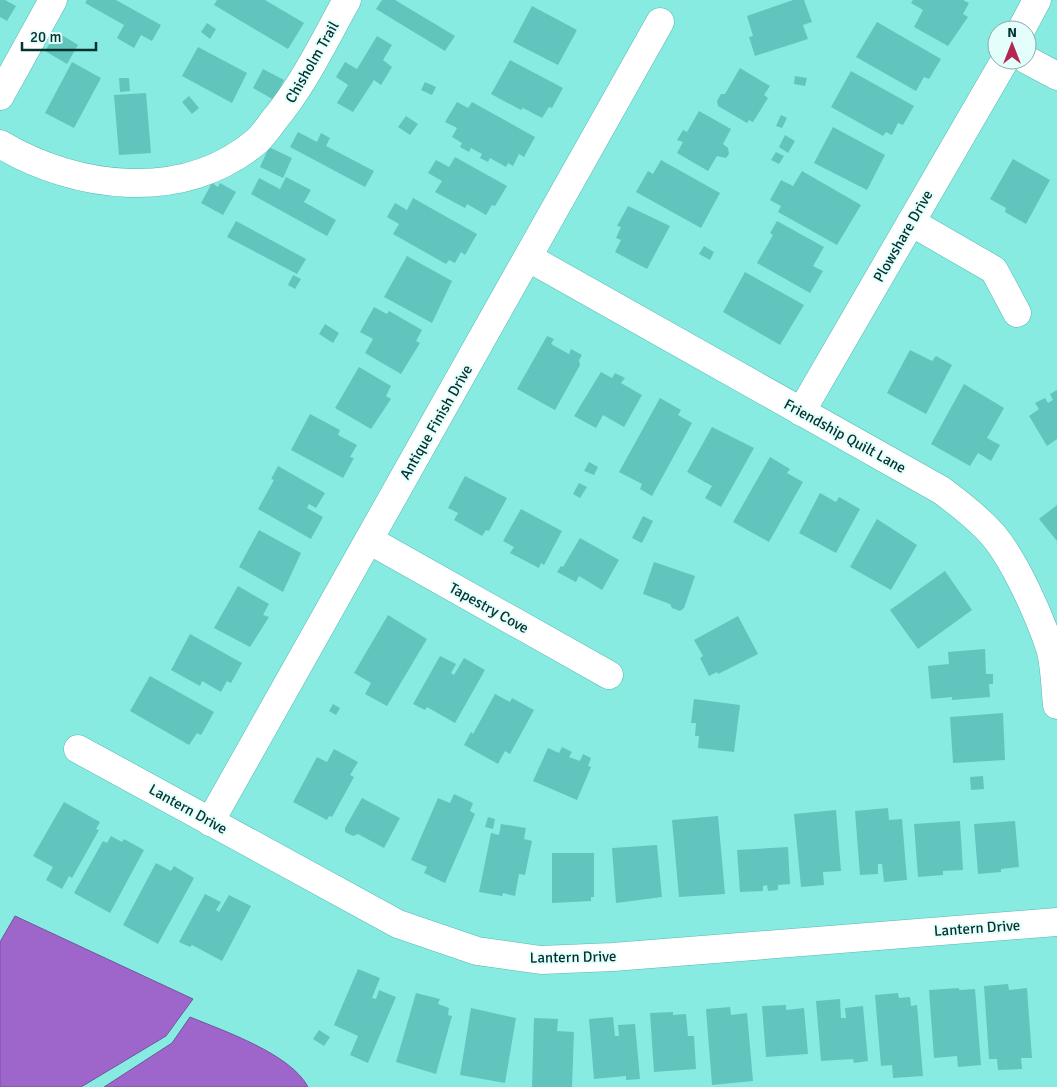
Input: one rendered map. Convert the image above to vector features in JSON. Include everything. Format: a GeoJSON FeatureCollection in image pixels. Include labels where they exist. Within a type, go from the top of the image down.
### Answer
{"type":"FeatureCollection","features":[{"type":"Feature","properties":{"kind":"street"},"geometry":{"type":"LineString","coordinates":[[0,96],[53,0]]}},
{"type":"Feature","properties":{"kind":"street","name":"Chisholm Trail"},"geometry":{"type":"LineString","coordinates":[[0,144],[27,160],[74,176],[114,183],[164,183],[215,168],[257,140],[292,98],[347,0]]}},
{"type":"Feature","properties":{"kind":"street"},"geometry":{"type":"LineString","coordinates":[[1026,20],[1037,0]]}},
{"type":"Feature","properties":{"kind":"street","name":"Antique Finish Drive"},"geometry":{"type":"LineString","coordinates":[[210,822],[529,258],[660,22]]}},
{"type":"Feature","properties":{"kind":"street"},"geometry":{"type":"LineString","coordinates":[[1037,65],[1057,76]]}},
{"type":"Feature","properties":{"kind":"street","name":"Plowshare Drive"},"geometry":{"type":"LineString","coordinates":[[801,412],[998,70]]}},
{"type":"Feature","properties":{"kind":"street"},"geometry":{"type":"LineString","coordinates":[[911,222],[994,270],[1017,314]]}},
{"type":"Feature","properties":{"kind":"street","name":"Friendship Quilt Lane"},"geometry":{"type":"LineString","coordinates":[[529,258],[941,490],[972,514],[994,537],[1048,616],[1057,705]]}},
{"type":"Feature","properties":{"kind":"street","name":"Tapestry Cove"},"geometry":{"type":"LineString","coordinates":[[369,540],[609,675]]}},
{"type":"Feature","properties":{"kind":"street","name":"Lantern Drive"},"geometry":{"type":"LineString","coordinates":[[78,749],[398,924],[477,951],[541,960],[613,957],[1057,922]]}},
{"type":"Feature","properties":{"kind":"shaded area"},"geometry":{"type":"Polygon","coordinates":[[[15,916],[193,999],[166,1036],[81,1087],[0,1087],[0,942],[15,916]]]}},
{"type":"Feature","properties":{"kind":"shaded area"},"geometry":{"type":"Polygon","coordinates":[[[190,1017],[238,1037],[272,1054],[299,1075],[308,1087],[104,1087],[172,1043],[190,1017]]]}},
{"type":"Feature","properties":{"kind":"building"},"geometry":{"type":"Polygon","coordinates":[[[0,0],[5,0],[16,6],[7,21],[0,17],[0,0]]]}},
{"type":"Feature","properties":{"kind":"building"},"geometry":{"type":"Polygon","coordinates":[[[87,0],[116,0],[161,25],[152,41],[141,35],[134,48],[117,38],[124,25],[85,3],[87,0]]]}},
{"type":"Feature","properties":{"kind":"building"},"geometry":{"type":"Polygon","coordinates":[[[217,0],[265,0],[304,23],[288,49],[214,5],[217,0]]]}},
{"type":"Feature","properties":{"kind":"building"},"geometry":{"type":"Polygon","coordinates":[[[382,0],[395,0],[455,36],[445,51],[376,9],[382,0]]]}},
{"type":"Feature","properties":{"kind":"building"},"geometry":{"type":"Polygon","coordinates":[[[793,0],[804,0],[812,22],[803,25],[808,39],[755,56],[749,37],[753,36],[747,16],[793,0]]]}},
{"type":"Feature","properties":{"kind":"building"},"geometry":{"type":"Polygon","coordinates":[[[913,0],[963,0],[969,3],[963,14],[968,17],[948,46],[914,27],[923,10],[911,3],[913,0]]]}},
{"type":"Feature","properties":{"kind":"building"},"geometry":{"type":"Polygon","coordinates":[[[532,6],[577,30],[558,65],[513,42],[532,6]]]}},
{"type":"Feature","properties":{"kind":"building"},"geometry":{"type":"Polygon","coordinates":[[[877,22],[941,59],[929,79],[924,77],[916,91],[856,57],[877,22]]]}},
{"type":"Feature","properties":{"kind":"building"},"geometry":{"type":"Polygon","coordinates":[[[207,23],[216,29],[210,39],[201,32],[207,23]]]}},
{"type":"Feature","properties":{"kind":"building"},"geometry":{"type":"Polygon","coordinates":[[[57,32],[78,45],[67,64],[45,51],[57,32]]]}},
{"type":"Feature","properties":{"kind":"building"},"geometry":{"type":"Polygon","coordinates":[[[377,36],[392,45],[383,60],[392,67],[381,85],[374,80],[353,112],[337,103],[348,85],[336,77],[345,62],[357,69],[377,36]]]}},
{"type":"Feature","properties":{"kind":"building"},"geometry":{"type":"Polygon","coordinates":[[[198,47],[247,73],[232,103],[182,76],[198,47]]]}},
{"type":"Feature","properties":{"kind":"building"},"geometry":{"type":"Polygon","coordinates":[[[510,60],[563,88],[552,108],[549,107],[542,118],[523,108],[521,110],[491,94],[510,60]]]}},
{"type":"Feature","properties":{"kind":"building"},"geometry":{"type":"Polygon","coordinates":[[[72,62],[101,78],[74,128],[45,113],[72,62]]]}},
{"type":"Feature","properties":{"kind":"building"},"geometry":{"type":"Polygon","coordinates":[[[740,68],[770,86],[764,95],[768,98],[753,122],[749,120],[747,123],[718,106],[717,101],[721,94],[725,94],[740,68]]]}},
{"type":"Feature","properties":{"kind":"building"},"geometry":{"type":"Polygon","coordinates":[[[263,69],[284,80],[274,100],[253,88],[263,69]]]}},
{"type":"Feature","properties":{"kind":"building"},"geometry":{"type":"Polygon","coordinates":[[[851,71],[914,106],[903,125],[898,123],[892,135],[886,132],[883,136],[831,107],[851,71]]]}},
{"type":"Feature","properties":{"kind":"building"},"geometry":{"type":"Polygon","coordinates":[[[795,76],[807,78],[805,86],[794,84],[795,76]]]}},
{"type":"Feature","properties":{"kind":"building"},"geometry":{"type":"Polygon","coordinates":[[[119,78],[129,78],[130,91],[120,92],[119,78]]]}},
{"type":"Feature","properties":{"kind":"building"},"geometry":{"type":"Polygon","coordinates":[[[425,82],[436,87],[432,95],[421,90],[425,82]]]}},
{"type":"Feature","properties":{"kind":"building"},"geometry":{"type":"Polygon","coordinates":[[[146,93],[151,153],[119,155],[114,95],[146,93]]]}},
{"type":"Feature","properties":{"kind":"building"},"geometry":{"type":"Polygon","coordinates":[[[189,96],[199,108],[192,114],[182,102],[189,96]]]}},
{"type":"Feature","properties":{"kind":"building"},"geometry":{"type":"Polygon","coordinates":[[[457,102],[468,108],[472,102],[535,137],[524,157],[519,154],[513,166],[508,163],[506,167],[490,158],[488,162],[480,158],[482,154],[471,148],[469,152],[460,147],[462,143],[452,137],[457,128],[445,122],[457,102]]]}},
{"type":"Feature","properties":{"kind":"building"},"geometry":{"type":"Polygon","coordinates":[[[699,111],[731,129],[723,144],[728,148],[729,154],[726,158],[717,156],[708,171],[677,153],[683,142],[677,140],[683,130],[687,132],[699,111]]]}},
{"type":"Feature","properties":{"kind":"building"},"geometry":{"type":"Polygon","coordinates":[[[781,115],[787,118],[782,128],[776,126],[781,115]]]}},
{"type":"Feature","properties":{"kind":"building"},"geometry":{"type":"Polygon","coordinates":[[[406,116],[418,124],[410,135],[398,127],[406,116]]]}},
{"type":"Feature","properties":{"kind":"building"},"geometry":{"type":"Polygon","coordinates":[[[833,127],[885,155],[867,190],[814,163],[833,127]]]}},
{"type":"Feature","properties":{"kind":"building"},"geometry":{"type":"Polygon","coordinates":[[[298,132],[317,142],[321,133],[330,138],[326,146],[374,171],[365,187],[290,147],[298,132]]]}},
{"type":"Feature","properties":{"kind":"building"},"geometry":{"type":"Polygon","coordinates":[[[785,135],[795,141],[788,153],[779,147],[785,135]]]}},
{"type":"Feature","properties":{"kind":"building"},"geometry":{"type":"Polygon","coordinates":[[[269,147],[292,158],[283,178],[260,167],[269,147]]]}},
{"type":"Feature","properties":{"kind":"building"},"geometry":{"type":"Polygon","coordinates":[[[776,152],[784,156],[779,164],[771,160],[776,152]]]}},
{"type":"Feature","properties":{"kind":"building"},"geometry":{"type":"Polygon","coordinates":[[[455,157],[507,186],[495,206],[492,205],[486,215],[467,204],[465,208],[435,192],[442,181],[428,173],[436,160],[449,167],[455,157]]]}},
{"type":"Feature","properties":{"kind":"building"},"geometry":{"type":"Polygon","coordinates":[[[1013,159],[1050,180],[1026,224],[1005,212],[1006,208],[990,199],[1013,159]]]}},
{"type":"Feature","properties":{"kind":"building"},"geometry":{"type":"Polygon","coordinates":[[[661,160],[720,193],[701,228],[636,192],[648,171],[653,174],[661,160]]]}},
{"type":"Feature","properties":{"kind":"building"},"geometry":{"type":"Polygon","coordinates":[[[802,171],[861,205],[837,245],[778,212],[781,206],[770,200],[781,180],[793,186],[802,171]]]}},
{"type":"Feature","properties":{"kind":"building"},"geometry":{"type":"Polygon","coordinates":[[[286,177],[311,190],[304,202],[336,220],[327,236],[251,194],[259,178],[280,189],[286,177]]]}},
{"type":"Feature","properties":{"kind":"building"},"geometry":{"type":"Polygon","coordinates":[[[212,183],[218,187],[220,183],[236,192],[223,215],[201,203],[212,183]]]}},
{"type":"Feature","properties":{"kind":"building"},"geometry":{"type":"Polygon","coordinates":[[[413,198],[477,234],[465,255],[461,252],[455,263],[449,260],[446,264],[393,234],[399,224],[387,217],[395,203],[407,210],[413,198]]]}},
{"type":"Feature","properties":{"kind":"building"},"geometry":{"type":"Polygon","coordinates":[[[628,206],[670,226],[647,269],[615,252],[621,240],[616,238],[621,227],[617,226],[628,206]]]}},
{"type":"Feature","properties":{"kind":"building"},"geometry":{"type":"Polygon","coordinates":[[[236,221],[306,259],[297,274],[227,237],[236,221]]]}},
{"type":"Feature","properties":{"kind":"building"},"geometry":{"type":"Polygon","coordinates":[[[777,221],[824,247],[813,266],[823,271],[810,293],[757,263],[773,235],[770,233],[777,221]]]}},
{"type":"Feature","properties":{"kind":"building"},"geometry":{"type":"Polygon","coordinates":[[[704,246],[714,252],[710,260],[699,254],[704,246]]]}},
{"type":"Feature","properties":{"kind":"building"},"geometry":{"type":"Polygon","coordinates":[[[407,256],[452,281],[432,323],[384,297],[407,256]]]}},
{"type":"Feature","properties":{"kind":"building"},"geometry":{"type":"Polygon","coordinates":[[[745,272],[804,305],[780,345],[723,312],[745,272]]]}},
{"type":"Feature","properties":{"kind":"building"},"geometry":{"type":"Polygon","coordinates":[[[293,275],[301,279],[295,289],[288,285],[293,275]]]}},
{"type":"Feature","properties":{"kind":"building"},"geometry":{"type":"Polygon","coordinates":[[[374,307],[387,314],[389,311],[422,330],[416,341],[420,343],[401,374],[365,353],[373,339],[360,332],[374,307]]]}},
{"type":"Feature","properties":{"kind":"building"},"geometry":{"type":"Polygon","coordinates":[[[325,324],[339,333],[333,343],[319,334],[325,324]]]}},
{"type":"Feature","properties":{"kind":"building"},"geometry":{"type":"Polygon","coordinates":[[[547,336],[554,339],[551,344],[569,354],[571,349],[582,355],[579,360],[580,365],[555,410],[517,389],[547,336]]]}},
{"type":"Feature","properties":{"kind":"building"},"geometry":{"type":"Polygon","coordinates":[[[910,350],[932,361],[936,356],[952,365],[926,414],[887,393],[910,350]]]}},
{"type":"Feature","properties":{"kind":"building"},"geometry":{"type":"Polygon","coordinates":[[[359,367],[391,386],[386,396],[391,399],[371,429],[335,408],[359,367]]]}},
{"type":"Feature","properties":{"kind":"building"},"geometry":{"type":"Polygon","coordinates":[[[601,372],[612,378],[615,373],[625,378],[621,383],[642,395],[624,427],[603,415],[596,428],[574,416],[601,372]]]}},
{"type":"Feature","properties":{"kind":"building"},"geometry":{"type":"Polygon","coordinates":[[[964,384],[1004,408],[987,438],[1000,445],[991,461],[978,453],[970,466],[931,444],[964,384]]]}},
{"type":"Feature","properties":{"kind":"building"},"geometry":{"type":"Polygon","coordinates":[[[1057,390],[1057,439],[1047,446],[1029,416],[1039,409],[1035,403],[1045,398],[1048,403],[1053,400],[1050,394],[1057,390]]]}},
{"type":"Feature","properties":{"kind":"building"},"geometry":{"type":"Polygon","coordinates":[[[660,398],[681,410],[678,415],[692,423],[652,496],[640,489],[642,484],[619,472],[660,398]]]}},
{"type":"Feature","properties":{"kind":"building"},"geometry":{"type":"Polygon","coordinates":[[[310,414],[340,430],[338,435],[357,445],[350,457],[354,458],[343,478],[291,450],[310,414]]]}},
{"type":"Feature","properties":{"kind":"building"},"geometry":{"type":"Polygon","coordinates":[[[712,427],[754,448],[721,507],[705,498],[712,486],[687,472],[712,427]]]}},
{"type":"Feature","properties":{"kind":"building"},"geometry":{"type":"Polygon","coordinates":[[[770,457],[790,469],[787,473],[803,482],[769,542],[733,522],[770,457]]]}},
{"type":"Feature","properties":{"kind":"building"},"geometry":{"type":"Polygon","coordinates":[[[589,462],[598,467],[594,475],[584,471],[589,462]]]}},
{"type":"Feature","properties":{"kind":"building"},"geometry":{"type":"Polygon","coordinates":[[[278,466],[325,493],[316,508],[309,504],[307,508],[323,517],[311,539],[258,509],[274,480],[271,479],[278,466]]]}},
{"type":"Feature","properties":{"kind":"building"},"geometry":{"type":"Polygon","coordinates":[[[465,476],[507,498],[489,531],[486,530],[482,536],[454,520],[458,513],[448,508],[465,476]]]}},
{"type":"Feature","properties":{"kind":"building"},"geometry":{"type":"Polygon","coordinates":[[[579,483],[587,487],[580,498],[573,494],[579,483]]]}},
{"type":"Feature","properties":{"kind":"building"},"geometry":{"type":"Polygon","coordinates":[[[820,493],[836,502],[839,497],[860,509],[836,553],[799,533],[820,493]]]}},
{"type":"Feature","properties":{"kind":"building"},"geometry":{"type":"Polygon","coordinates":[[[1057,505],[1057,541],[1039,519],[1057,505]]]}},
{"type":"Feature","properties":{"kind":"building"},"geometry":{"type":"Polygon","coordinates":[[[521,509],[562,531],[544,565],[541,563],[539,568],[510,553],[514,547],[503,541],[521,509]]]}},
{"type":"Feature","properties":{"kind":"building"},"geometry":{"type":"Polygon","coordinates":[[[643,516],[653,521],[642,543],[632,538],[643,516]]]}},
{"type":"Feature","properties":{"kind":"building"},"geometry":{"type":"Polygon","coordinates":[[[877,519],[917,545],[891,590],[850,567],[877,519]]]}},
{"type":"Feature","properties":{"kind":"building"},"geometry":{"type":"Polygon","coordinates":[[[259,530],[301,553],[283,592],[239,567],[259,530]]]}},
{"type":"Feature","properties":{"kind":"building"},"geometry":{"type":"Polygon","coordinates":[[[580,538],[619,560],[602,590],[579,576],[576,582],[557,572],[561,566],[563,567],[580,538]]]}},
{"type":"Feature","properties":{"kind":"building"},"geometry":{"type":"Polygon","coordinates":[[[654,562],[695,576],[684,608],[680,611],[672,608],[670,604],[643,594],[654,562]]]}},
{"type":"Feature","properties":{"kind":"building"},"geometry":{"type":"Polygon","coordinates":[[[945,571],[972,610],[918,649],[890,610],[945,571]]]}},
{"type":"Feature","properties":{"kind":"building"},"geometry":{"type":"Polygon","coordinates":[[[238,586],[269,604],[263,615],[269,617],[250,647],[214,628],[238,586]]]}},
{"type":"Feature","properties":{"kind":"building"},"geometry":{"type":"Polygon","coordinates":[[[388,615],[427,639],[387,706],[365,694],[371,683],[354,673],[388,615]]]}},
{"type":"Feature","properties":{"kind":"building"},"geometry":{"type":"Polygon","coordinates":[[[738,616],[758,654],[718,674],[717,672],[709,676],[700,658],[703,656],[694,640],[738,616]]]}},
{"type":"Feature","properties":{"kind":"building"},"geometry":{"type":"Polygon","coordinates":[[[190,634],[242,663],[231,683],[227,681],[221,692],[202,681],[200,686],[171,670],[190,634]]]}},
{"type":"Feature","properties":{"kind":"building"},"geometry":{"type":"Polygon","coordinates":[[[985,649],[986,674],[993,674],[993,684],[989,684],[990,697],[952,700],[952,697],[931,699],[928,666],[949,664],[948,652],[985,649]]]}},
{"type":"Feature","properties":{"kind":"building"},"geometry":{"type":"Polygon","coordinates":[[[440,656],[456,664],[451,673],[454,675],[464,658],[485,670],[455,723],[427,707],[425,710],[413,704],[440,656]]]}},
{"type":"Feature","properties":{"kind":"building"},"geometry":{"type":"Polygon","coordinates":[[[150,676],[214,712],[201,735],[197,733],[189,745],[130,711],[150,676]]]}},
{"type":"Feature","properties":{"kind":"building"},"geometry":{"type":"Polygon","coordinates":[[[495,694],[510,702],[512,698],[534,710],[510,754],[505,751],[498,764],[464,745],[471,732],[473,734],[495,694]]]}},
{"type":"Feature","properties":{"kind":"building"},"geometry":{"type":"Polygon","coordinates":[[[694,699],[740,705],[734,752],[698,748],[699,736],[695,736],[696,723],[691,723],[694,699]]]}},
{"type":"Feature","properties":{"kind":"building"},"geometry":{"type":"Polygon","coordinates":[[[333,704],[340,708],[336,715],[329,711],[333,704]]]}},
{"type":"Feature","properties":{"kind":"building"},"geometry":{"type":"Polygon","coordinates":[[[1003,713],[1005,760],[953,763],[950,717],[1003,713]]]}},
{"type":"Feature","properties":{"kind":"building"},"geometry":{"type":"Polygon","coordinates":[[[562,747],[572,752],[569,757],[580,761],[583,754],[591,758],[588,766],[591,767],[577,800],[533,781],[548,748],[559,753],[562,747]]]}},
{"type":"Feature","properties":{"kind":"building"},"geometry":{"type":"Polygon","coordinates":[[[334,749],[358,762],[350,775],[354,777],[332,817],[329,816],[327,820],[293,802],[317,757],[327,762],[334,749]]]}},
{"type":"Feature","properties":{"kind":"building"},"geometry":{"type":"Polygon","coordinates":[[[983,776],[984,789],[971,790],[970,777],[983,776]]]}},
{"type":"Feature","properties":{"kind":"building"},"geometry":{"type":"Polygon","coordinates":[[[454,794],[473,803],[470,811],[475,814],[445,883],[424,873],[427,867],[411,860],[438,798],[450,803],[454,794]]]}},
{"type":"Feature","properties":{"kind":"building"},"geometry":{"type":"Polygon","coordinates":[[[362,798],[400,818],[384,848],[358,834],[353,836],[345,832],[345,828],[362,798]]]}},
{"type":"Feature","properties":{"kind":"building"},"geometry":{"type":"Polygon","coordinates":[[[64,802],[100,822],[96,829],[99,830],[72,878],[69,876],[62,889],[46,880],[53,867],[33,856],[64,802]]]}},
{"type":"Feature","properties":{"kind":"building"},"geometry":{"type":"Polygon","coordinates":[[[888,808],[889,820],[902,819],[907,880],[884,882],[882,864],[878,864],[878,874],[860,875],[855,811],[888,808]]]}},
{"type":"Feature","properties":{"kind":"building"},"geometry":{"type":"Polygon","coordinates":[[[836,810],[841,871],[823,872],[824,885],[801,887],[794,814],[836,810]]]}},
{"type":"Feature","properties":{"kind":"building"},"geometry":{"type":"Polygon","coordinates":[[[718,816],[725,894],[679,897],[672,820],[718,816]]]}},
{"type":"Feature","properties":{"kind":"building"},"geometry":{"type":"Polygon","coordinates":[[[488,817],[495,819],[493,829],[485,827],[488,817]]]}},
{"type":"Feature","properties":{"kind":"building"},"geometry":{"type":"Polygon","coordinates":[[[960,821],[963,870],[943,871],[943,875],[918,877],[914,824],[960,821]]]}},
{"type":"Feature","properties":{"kind":"building"},"geometry":{"type":"Polygon","coordinates":[[[1015,821],[1019,867],[1001,869],[1001,872],[978,874],[974,824],[1015,821]]]}},
{"type":"Feature","properties":{"kind":"building"},"geometry":{"type":"Polygon","coordinates":[[[501,824],[526,828],[524,839],[532,841],[525,875],[519,874],[515,896],[503,893],[502,896],[479,892],[491,833],[499,835],[501,824]]]}},
{"type":"Feature","properties":{"kind":"building"},"geometry":{"type":"Polygon","coordinates":[[[111,836],[122,842],[124,839],[144,850],[110,913],[74,893],[103,841],[107,843],[111,836]]]}},
{"type":"Feature","properties":{"kind":"building"},"geometry":{"type":"Polygon","coordinates":[[[657,845],[662,897],[616,903],[612,848],[657,845]]]}},
{"type":"Feature","properties":{"kind":"building"},"geometry":{"type":"Polygon","coordinates":[[[788,847],[790,884],[778,885],[778,890],[768,891],[767,885],[763,886],[763,891],[740,892],[737,850],[788,847]]]}},
{"type":"Feature","properties":{"kind":"building"},"geometry":{"type":"Polygon","coordinates":[[[552,853],[594,853],[594,897],[591,897],[591,901],[552,903],[552,853]]]}},
{"type":"Feature","properties":{"kind":"building"},"geometry":{"type":"Polygon","coordinates":[[[156,863],[171,871],[174,866],[194,878],[158,944],[123,925],[156,863]]]}},
{"type":"Feature","properties":{"kind":"building"},"geometry":{"type":"Polygon","coordinates":[[[205,894],[221,902],[216,910],[219,912],[229,895],[251,906],[222,961],[192,945],[190,947],[179,942],[205,894]]]}},
{"type":"Feature","properties":{"kind":"building"},"geometry":{"type":"Polygon","coordinates":[[[358,969],[380,978],[372,998],[376,999],[379,990],[396,997],[368,1063],[350,1055],[358,1036],[334,1025],[358,969]]]}},
{"type":"Feature","properties":{"kind":"building"},"geometry":{"type":"Polygon","coordinates":[[[1008,984],[1009,990],[1027,988],[1032,1058],[1021,1058],[1022,1069],[998,1070],[997,1059],[989,1059],[984,986],[1008,984]]]}},
{"type":"Feature","properties":{"kind":"building"},"geometry":{"type":"Polygon","coordinates":[[[959,988],[959,990],[975,989],[981,1065],[958,1067],[957,1056],[934,1058],[929,990],[959,988]]]}},
{"type":"Feature","properties":{"kind":"building"},"geometry":{"type":"Polygon","coordinates":[[[416,993],[440,999],[438,1004],[449,1008],[448,1015],[452,1016],[436,1074],[396,1062],[416,993]]]}},
{"type":"Feature","properties":{"kind":"building"},"geometry":{"type":"Polygon","coordinates":[[[898,993],[899,998],[910,997],[911,1006],[917,1005],[923,1076],[893,1078],[892,1065],[881,1066],[875,995],[898,993]]]}},
{"type":"Feature","properties":{"kind":"building"},"geometry":{"type":"Polygon","coordinates":[[[840,999],[841,1018],[846,1018],[845,1008],[863,1006],[868,1061],[854,1063],[853,1059],[821,1061],[816,1001],[840,999]]]}},
{"type":"Feature","properties":{"kind":"building"},"geometry":{"type":"Polygon","coordinates":[[[786,1005],[786,1010],[804,1008],[808,1054],[766,1057],[762,1006],[786,1005]]]}},
{"type":"Feature","properties":{"kind":"building"},"geometry":{"type":"Polygon","coordinates":[[[730,1007],[731,1015],[747,1013],[753,1081],[712,1085],[706,1009],[730,1007]]]}},
{"type":"Feature","properties":{"kind":"building"},"geometry":{"type":"Polygon","coordinates":[[[471,1008],[516,1018],[505,1083],[460,1075],[471,1008]]]}},
{"type":"Feature","properties":{"kind":"building"},"geometry":{"type":"Polygon","coordinates":[[[673,1012],[673,1015],[686,1014],[688,1036],[694,1036],[696,1069],[654,1072],[650,1013],[673,1012]]]}},
{"type":"Feature","properties":{"kind":"building"},"geometry":{"type":"Polygon","coordinates":[[[613,1017],[615,1036],[619,1036],[618,1025],[635,1024],[640,1079],[626,1080],[626,1076],[594,1079],[589,1019],[613,1017]]]}},
{"type":"Feature","properties":{"kind":"building"},"geometry":{"type":"Polygon","coordinates":[[[534,1018],[558,1019],[557,1031],[574,1032],[572,1087],[532,1087],[534,1018]]]}},
{"type":"Feature","properties":{"kind":"building"},"geometry":{"type":"Polygon","coordinates":[[[319,1030],[330,1037],[324,1046],[313,1039],[319,1030]]]}}]}
